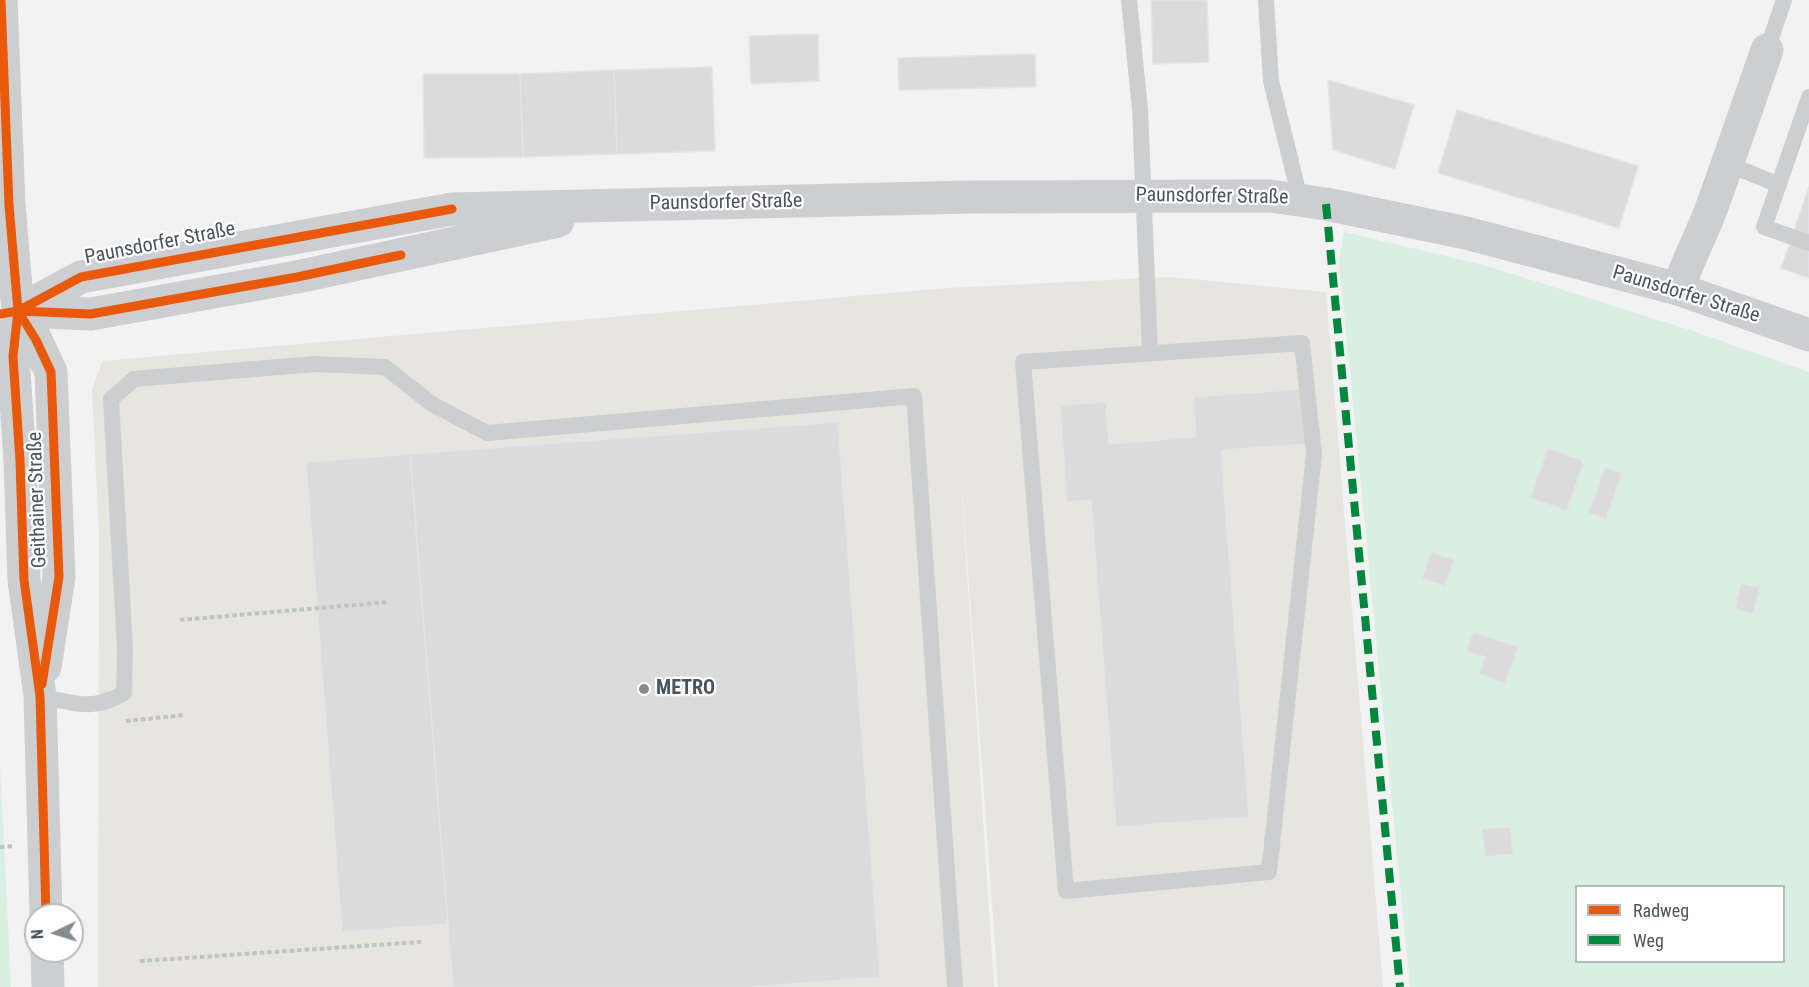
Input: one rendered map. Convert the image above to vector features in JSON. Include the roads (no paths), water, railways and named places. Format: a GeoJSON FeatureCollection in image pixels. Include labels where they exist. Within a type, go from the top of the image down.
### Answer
{"type":"FeatureCollection","features":[{"type":"Feature","properties":{"kind":"main road","name":"Paunsdorfer Straße"},"geometry":{"type":"LineString","coordinates":[[9,312],[91,314],[297,277],[633,205],[971,197],[1270,196],[1300,199],[1466,233],[1678,289],[1809,335]]}},
{"type":"Feature","properties":{"kind":"street","name":"Geithainer Straße"},"geometry":{"type":"LineString","coordinates":[[1,0],[9,206],[9,312],[36,340],[51,372],[59,577],[40,696],[46,903]]}},
{"type":"Feature","properties":{"kind":"street"},"geometry":{"type":"LineString","coordinates":[[1678,289],[1728,164],[1767,50]]}},
{"type":"Feature","properties":{"kind":"street"},"geometry":{"type":"LineString","coordinates":[[47,963],[48,987]]}},
{"type":"Feature","properties":{"kind":"lane"},"geometry":{"type":"LineString","coordinates":[[1129,0],[1140,109],[1150,352]]}},
{"type":"Feature","properties":{"kind":"lane"},"geometry":{"type":"LineString","coordinates":[[1266,0],[1271,81],[1300,199]]}},
{"type":"Feature","properties":{"kind":"lane"},"geometry":{"type":"LineString","coordinates":[[1767,50],[1784,0]]}},
{"type":"Feature","properties":{"kind":"lane"},"geometry":{"type":"LineString","coordinates":[[1809,97],[1764,227],[1809,243]]}},
{"type":"Feature","properties":{"kind":"lane"},"geometry":{"type":"LineString","coordinates":[[1728,164],[1779,185]]}},
{"type":"Feature","properties":{"kind":"lane"},"geometry":{"type":"LineString","coordinates":[[1302,343],[1314,454],[1269,872],[1066,891],[1023,362],[1150,352],[1302,343]]}},
{"type":"Feature","properties":{"kind":"lane"},"geometry":{"type":"LineString","coordinates":[[40,696],[91,706],[108,702],[124,693],[125,649],[111,399],[134,379],[315,364],[385,367],[432,404],[487,433],[914,396],[955,987]]}},
{"type":"Feature","properties":{"kind":"place","name":"METRO"},"geometry":{"type":"Point","coordinates":[644,689]}}]}
